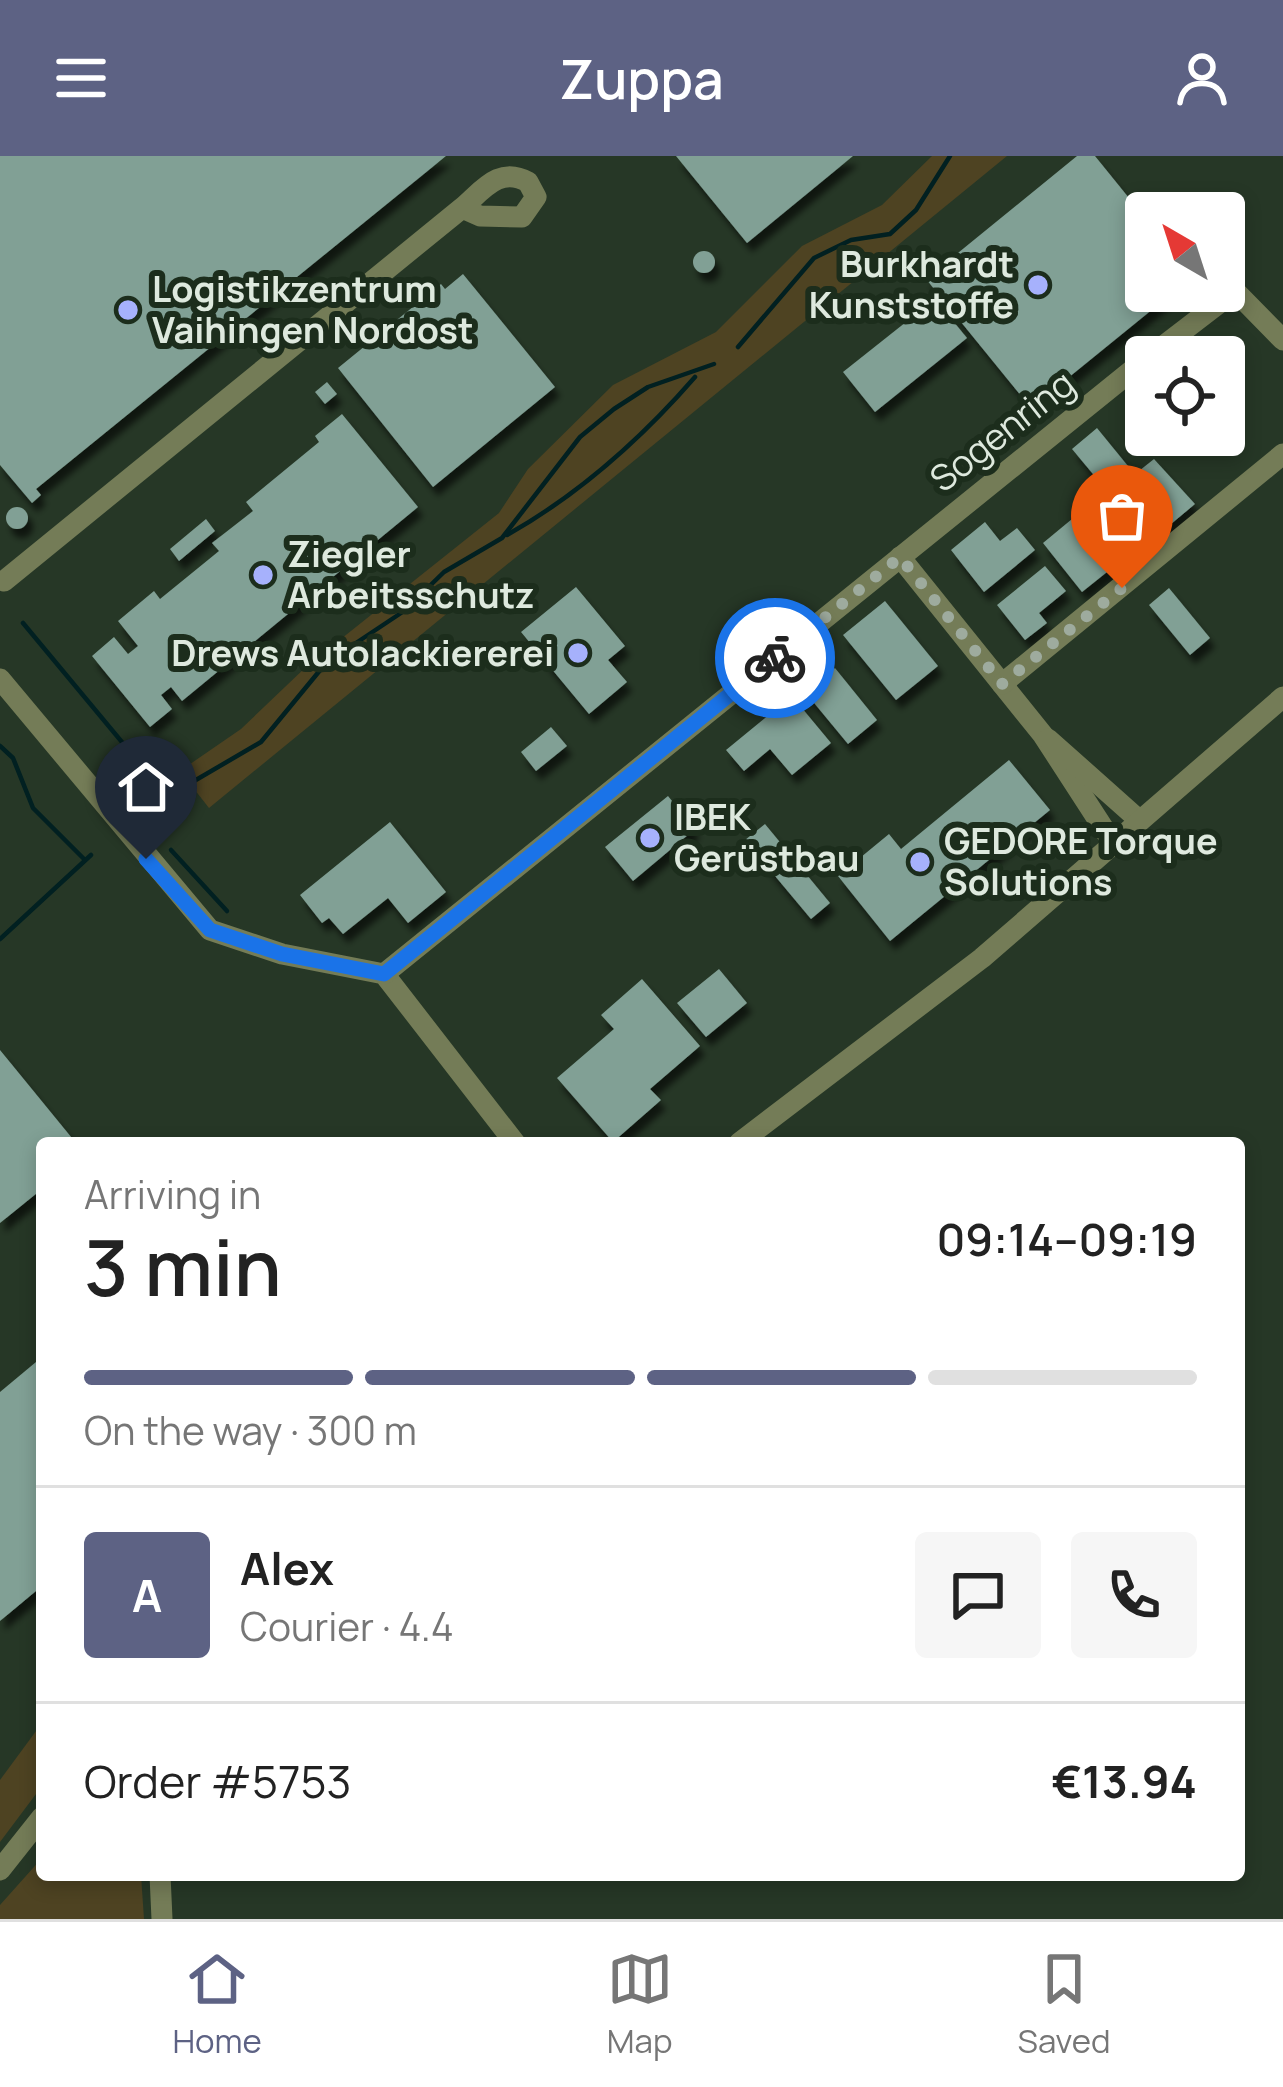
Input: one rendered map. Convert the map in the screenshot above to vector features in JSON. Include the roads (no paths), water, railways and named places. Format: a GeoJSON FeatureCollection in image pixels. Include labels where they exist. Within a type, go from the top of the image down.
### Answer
{"type":"FeatureCollection","features":[{"type":"Feature","properties":{"kind":"street"},"geometry":{"type":"LineString","coordinates":[[2,585],[462,208]]}},
{"type":"Feature","properties":{"kind":"street","name":"Sogenring"},"geometry":{"type":"LineString","coordinates":[[1176,336],[1235,291],[1283,340]]}},
{"type":"Feature","properties":{"kind":"street","name":"Sogenring"},"geometry":{"type":"LineString","coordinates":[[384,974],[1125,376]]}},
{"type":"Feature","properties":{"kind":"street"},"geometry":{"type":"LineString","coordinates":[[1002,684],[1283,454]]}},
{"type":"Feature","properties":{"kind":"street"},"geometry":{"type":"LineString","coordinates":[[900,557],[1043,735],[1113,843]]}},
{"type":"Feature","properties":{"kind":"street"},"geometry":{"type":"LineString","coordinates":[[0,679],[210,930],[282,954],[384,974],[510,1137]]}},
{"type":"Feature","properties":{"kind":"street"},"geometry":{"type":"LineString","coordinates":[[747,1137],[880,1040],[1283,697]]}},
{"type":"Feature","properties":{"kind":"street"},"geometry":{"type":"LineString","coordinates":[[1043,735],[1139,820]]}},
{"type":"Feature","properties":{"kind":"street"},"geometry":{"type":"LineString","coordinates":[[0,1870],[36,1825]]}},
{"type":"Feature","properties":{"kind":"street"},"geometry":{"type":"LineString","coordinates":[[160,1881],[162,1919]]}},
{"type":"Feature","properties":{"kind":"waterway"},"geometry":{"type":"LineString","coordinates":[[738,347],[814,258],[851,240],[890,234],[916,210],[950,156]]}},
{"type":"Feature","properties":{"kind":"waterway"},"geometry":{"type":"LineString","coordinates":[[165,798],[261,742],[326,663],[404,611],[444,572],[502,538],[580,437],[614,409],[648,387],[714,364]]}},
{"type":"Feature","properties":{"kind":"waterway"},"geometry":{"type":"LineString","coordinates":[[507,535],[607,464],[695,377]]}},
{"type":"Feature","properties":{"kind":"waterway"},"geometry":{"type":"LineString","coordinates":[[23,623],[151,777],[175,791]]}},
{"type":"Feature","properties":{"kind":"waterway"},"geometry":{"type":"LineString","coordinates":[[0,746],[13,758],[33,808],[85,860]]}},
{"type":"Feature","properties":{"kind":"waterway"},"geometry":{"type":"LineString","coordinates":[[139,818],[162,838]]}},
{"type":"Feature","properties":{"kind":"waterway"},"geometry":{"type":"LineString","coordinates":[[171,850],[227,911]]}},
{"type":"Feature","properties":{"kind":"waterway"},"geometry":{"type":"LineString","coordinates":[[0,939],[91,855]]}},
{"type":"Feature","properties":{"kind":"place","name":"Burkhardt Kunststoffe"},"geometry":{"type":"Point","coordinates":[1038,285]}},
{"type":"Feature","properties":{"kind":"place","name":"Logistikzentrum Vaihingen Nordost"},"geometry":{"type":"Point","coordinates":[128,310]}},
{"type":"Feature","properties":{"kind":"place","name":"Ziegler Arbeitsschutz"},"geometry":{"type":"Point","coordinates":[263,575]}},
{"type":"Feature","properties":{"kind":"place","name":"Drews Autolackiererei"},"geometry":{"type":"Point","coordinates":[578,653]}},
{"type":"Feature","properties":{"kind":"place","name":"IBEK Gerüstbau"},"geometry":{"type":"Point","coordinates":[650,838]}},
{"type":"Feature","properties":{"kind":"place","name":"GEDORE Torque Solutions"},"geometry":{"type":"Point","coordinates":[920,862]}}]}
